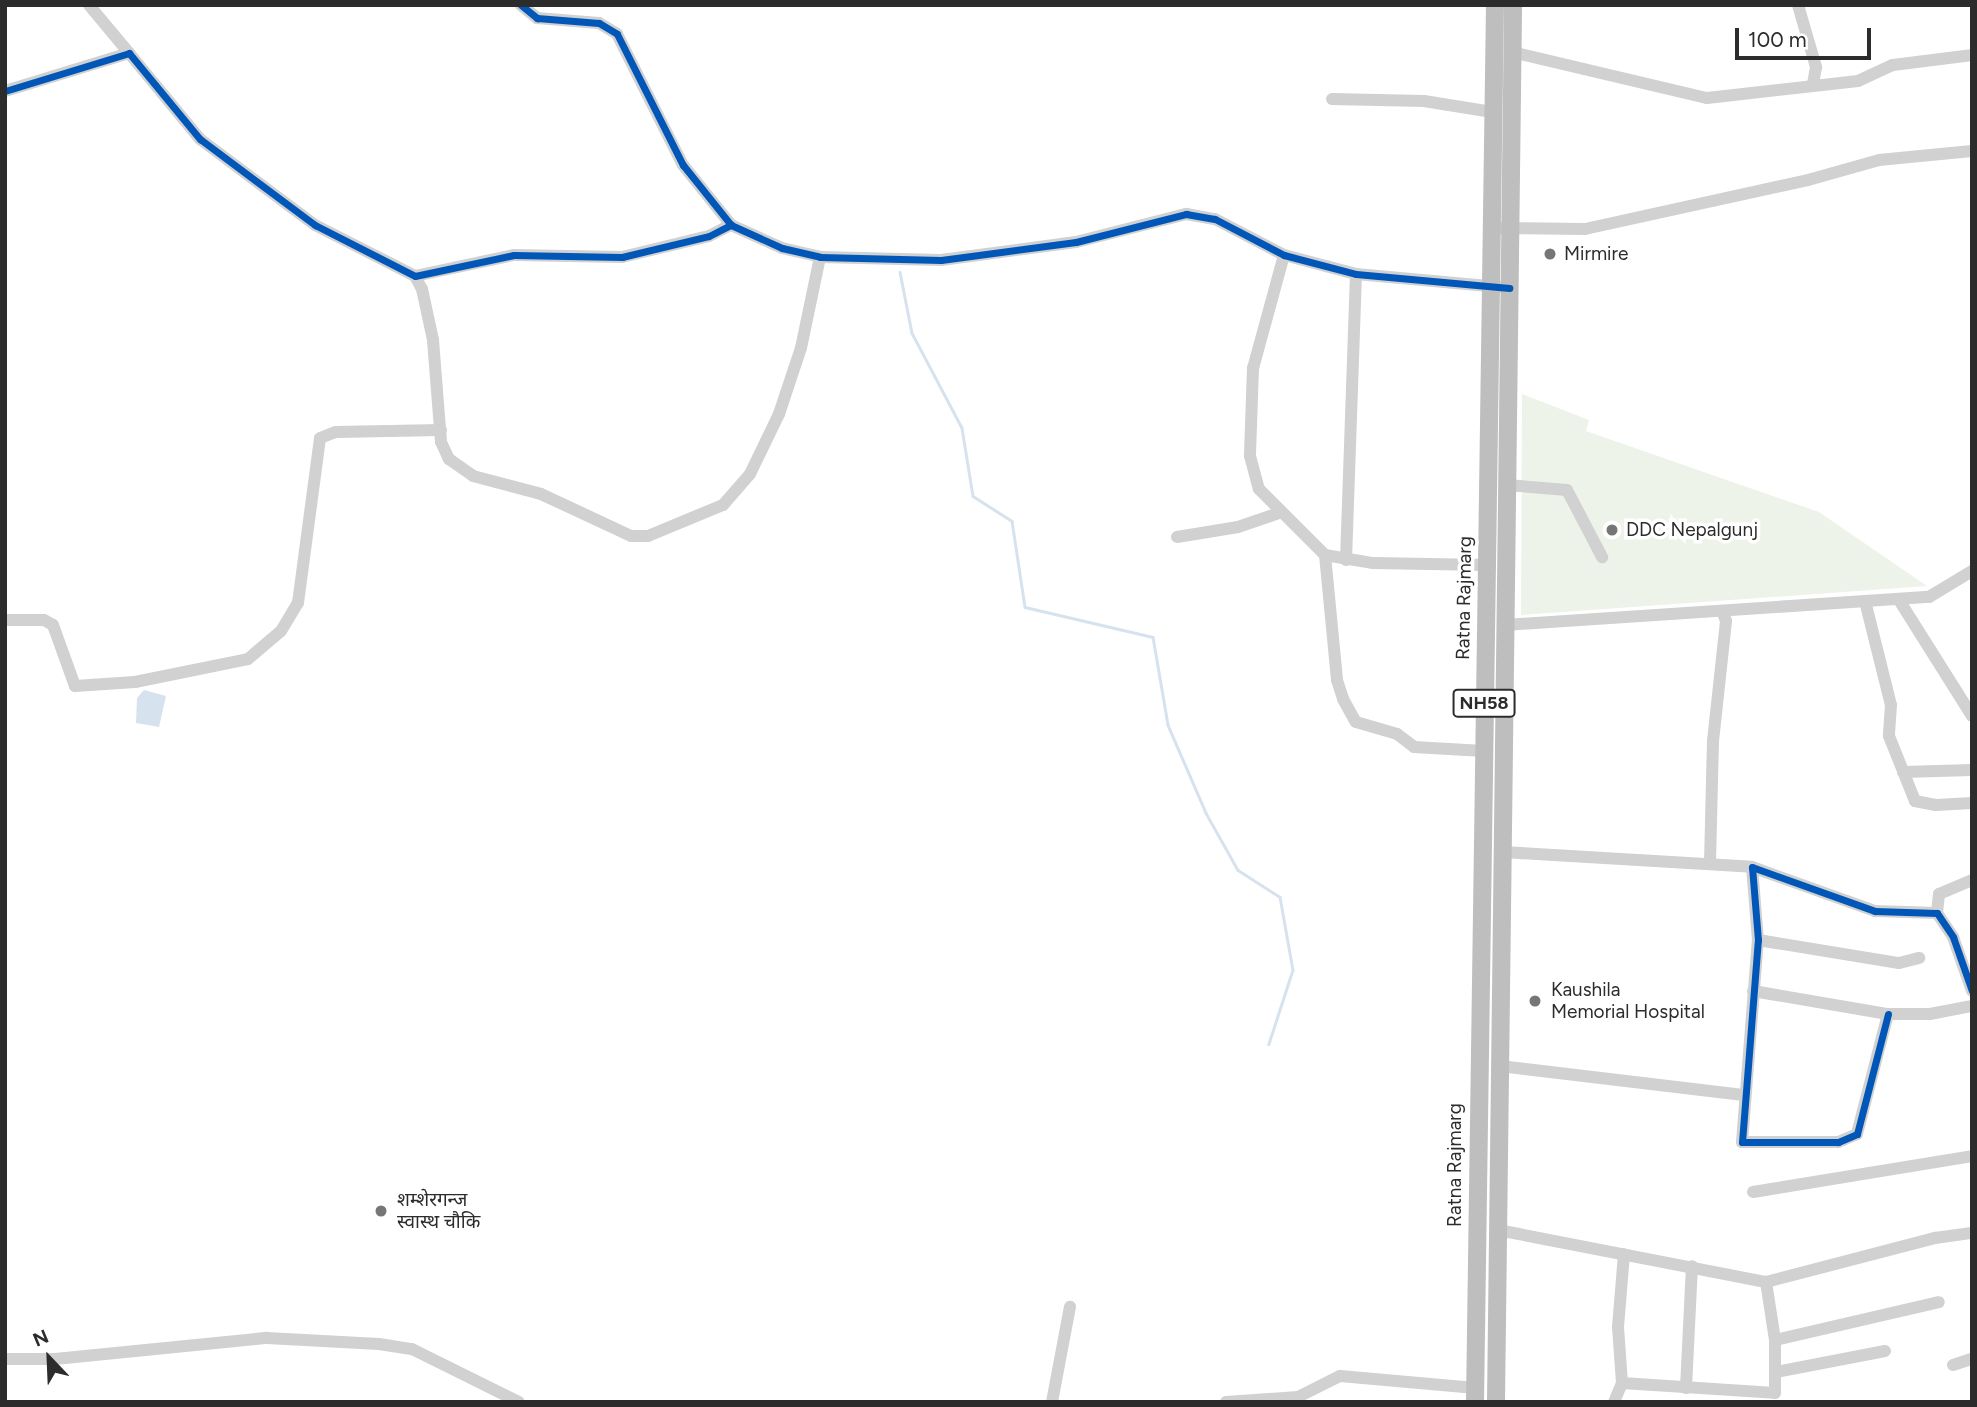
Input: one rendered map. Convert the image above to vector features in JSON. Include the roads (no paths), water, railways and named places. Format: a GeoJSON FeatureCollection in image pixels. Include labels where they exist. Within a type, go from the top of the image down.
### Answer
{"type":"FeatureCollection","features":[{"type":"Feature","properties":{"kind":"highway","name":"Ratna Rajmarg"},"geometry":{"type":"LineString","coordinates":[[1475,1395],[1495,5]]}},
{"type":"Feature","properties":{"kind":"highway","name":"NH58"},"geometry":{"type":"LineString","coordinates":[[1496,1402],[1513,5]]}},
{"type":"Feature","properties":{"kind":"street"},"geometry":{"type":"LineString","coordinates":[[89,5],[200,139],[315,225],[415,276],[422,289],[433,340],[443,451],[460,469],[541,494],[631,536],[648,536],[705,514],[739,491],[779,414],[811,314],[820,257]]}},
{"type":"Feature","properties":{"kind":"street"},"geometry":{"type":"LineString","coordinates":[[521,5],[537,18],[599,23],[617,34],[683,165],[731,225],[782,248],[820,257],[902,261],[1009,254],[1186,214],[1215,219],[1284,255],[1356,274],[1509,288]]}},
{"type":"Feature","properties":{"kind":"street"},"geometry":{"type":"LineString","coordinates":[[1798,5],[1816,67],[1813,84]]}},
{"type":"Feature","properties":{"kind":"street"},"geometry":{"type":"LineString","coordinates":[[1512,52],[1707,98],[1735,98],[1813,84],[1858,81],[1893,65],[1972,55]]}},
{"type":"Feature","properties":{"kind":"street"},"geometry":{"type":"LineString","coordinates":[[5,91],[129,53]]}},
{"type":"Feature","properties":{"kind":"street"},"geometry":{"type":"LineString","coordinates":[[1332,100],[1424,101],[1492,111]]}},
{"type":"Feature","properties":{"kind":"street"},"geometry":{"type":"LineString","coordinates":[[1492,228],[1585,229],[1808,180],[1880,159],[1972,151]]}},
{"type":"Feature","properties":{"kind":"street"},"geometry":{"type":"LineString","coordinates":[[415,276],[514,255],[622,257],[709,236],[731,225]]}},
{"type":"Feature","properties":{"kind":"street"},"geometry":{"type":"LineString","coordinates":[[1284,255],[1253,368],[1248,418],[1250,456],[1259,489],[1279,513],[1325,555],[1346,561],[1486,565]]}},
{"type":"Feature","properties":{"kind":"street"},"geometry":{"type":"LineString","coordinates":[[1346,561],[1356,274]]}},
{"type":"Feature","properties":{"kind":"street"},"geometry":{"type":"LineString","coordinates":[[5,620],[44,620],[53,625],[75,685],[135,682],[247,659],[281,631],[298,603],[320,438],[335,432],[441,429]]}},
{"type":"Feature","properties":{"kind":"street"},"geometry":{"type":"LineString","coordinates":[[1507,485],[1567,490],[1602,557]]}},
{"type":"Feature","properties":{"kind":"street"},"geometry":{"type":"LineString","coordinates":[[1177,537],[1238,527],[1279,513]]}},
{"type":"Feature","properties":{"kind":"street"},"geometry":{"type":"LineString","coordinates":[[1325,555],[1337,680],[1356,722],[1397,734],[1422,750],[1484,751]]}},
{"type":"Feature","properties":{"kind":"street"},"geometry":{"type":"LineString","coordinates":[[1505,625],[1928,597],[1972,572]]}},
{"type":"Feature","properties":{"kind":"street"},"geometry":{"type":"LineString","coordinates":[[1899,600],[1972,716]]}},
{"type":"Feature","properties":{"kind":"street"},"geometry":{"type":"LineString","coordinates":[[1865,601],[1891,705],[1889,736],[1915,801],[1936,805],[1972,803]]}},
{"type":"Feature","properties":{"kind":"street"},"geometry":{"type":"LineString","coordinates":[[1710,863],[1713,741],[1726,621],[1722,611]]}},
{"type":"Feature","properties":{"kind":"street"},"geometry":{"type":"LineString","coordinates":[[1903,772],[1972,770]]}},
{"type":"Feature","properties":{"kind":"street"},"geometry":{"type":"LineString","coordinates":[[1503,852],[1752,867],[1875,911],[1937,913]]}},
{"type":"Feature","properties":{"kind":"street"},"geometry":{"type":"LineString","coordinates":[[1752,867],[1758,940],[1743,1095],[1742,1142],[1838,1142],[1857,1134],[1888,1014]]}},
{"type":"Feature","properties":{"kind":"street"},"geometry":{"type":"LineString","coordinates":[[1972,880],[1939,894],[1937,913],[1953,937],[1972,991]]}},
{"type":"Feature","properties":{"kind":"street"},"geometry":{"type":"LineString","coordinates":[[1758,940],[1899,963],[1919,958]]}},
{"type":"Feature","properties":{"kind":"street"},"geometry":{"type":"LineString","coordinates":[[1753,991],[1888,1014],[1930,1014],[1972,1006]]}},
{"type":"Feature","properties":{"kind":"street"},"geometry":{"type":"LineString","coordinates":[[1500,1066],[1743,1095]]}},
{"type":"Feature","properties":{"kind":"street"},"geometry":{"type":"LineString","coordinates":[[1753,1192],[1972,1156]]}},
{"type":"Feature","properties":{"kind":"street"},"geometry":{"type":"LineString","coordinates":[[1498,1230],[1766,1282],[1935,1238],[1972,1233]]}},
{"type":"Feature","properties":{"kind":"street"},"geometry":{"type":"LineString","coordinates":[[1614,1402],[1622,1383],[1618,1328],[1624,1254]]}},
{"type":"Feature","properties":{"kind":"street"},"geometry":{"type":"LineString","coordinates":[[1686,1388],[1692,1266]]}},
{"type":"Feature","properties":{"kind":"street"},"geometry":{"type":"LineString","coordinates":[[1622,1383],[1766,1396],[1775,1393],[1774,1340],[1766,1282]]}},
{"type":"Feature","properties":{"kind":"street"},"geometry":{"type":"LineString","coordinates":[[1774,1340],[1939,1302]]}},
{"type":"Feature","properties":{"kind":"street"},"geometry":{"type":"LineString","coordinates":[[1052,1402],[1070,1307]]}},
{"type":"Feature","properties":{"kind":"street"},"geometry":{"type":"LineString","coordinates":[[5,1359],[55,1359],[267,1338],[379,1344],[412,1349],[519,1402]]}},
{"type":"Feature","properties":{"kind":"street"},"geometry":{"type":"LineString","coordinates":[[1776,1372],[1885,1351]]}},
{"type":"Feature","properties":{"kind":"street"},"geometry":{"type":"LineString","coordinates":[[1953,1365],[1972,1359]]}},
{"type":"Feature","properties":{"kind":"street"},"geometry":{"type":"LineString","coordinates":[[1226,1402],[1298,1396],[1340,1376],[1475,1395]]}},
{"type":"Feature","properties":{"kind":"waterway"},"geometry":{"type":"LineString","coordinates":[[900,272],[912,333],[962,428],[973,496],[1012,521],[1025,607],[1153,637],[1168,725],[1206,813],[1238,870],[1280,897],[1293,970],[1269,1044]]}},
{"type":"Feature","properties":{"kind":"place","name":"Mirmire"},"geometry":{"type":"Point","coordinates":[1550,254]}},
{"type":"Feature","properties":{"kind":"place","name":"DDC Nepalgunj"},"geometry":{"type":"Point","coordinates":[1612,530]}},
{"type":"Feature","properties":{"kind":"place","name":"Kaushila Memorial Hospital"},"geometry":{"type":"Point","coordinates":[1535,1001]}},
{"type":"Feature","properties":{"kind":"place","name":"शम्शेरगन्ज स्वास्थ चौकि"},"geometry":{"type":"Point","coordinates":[381,1211]}}]}
